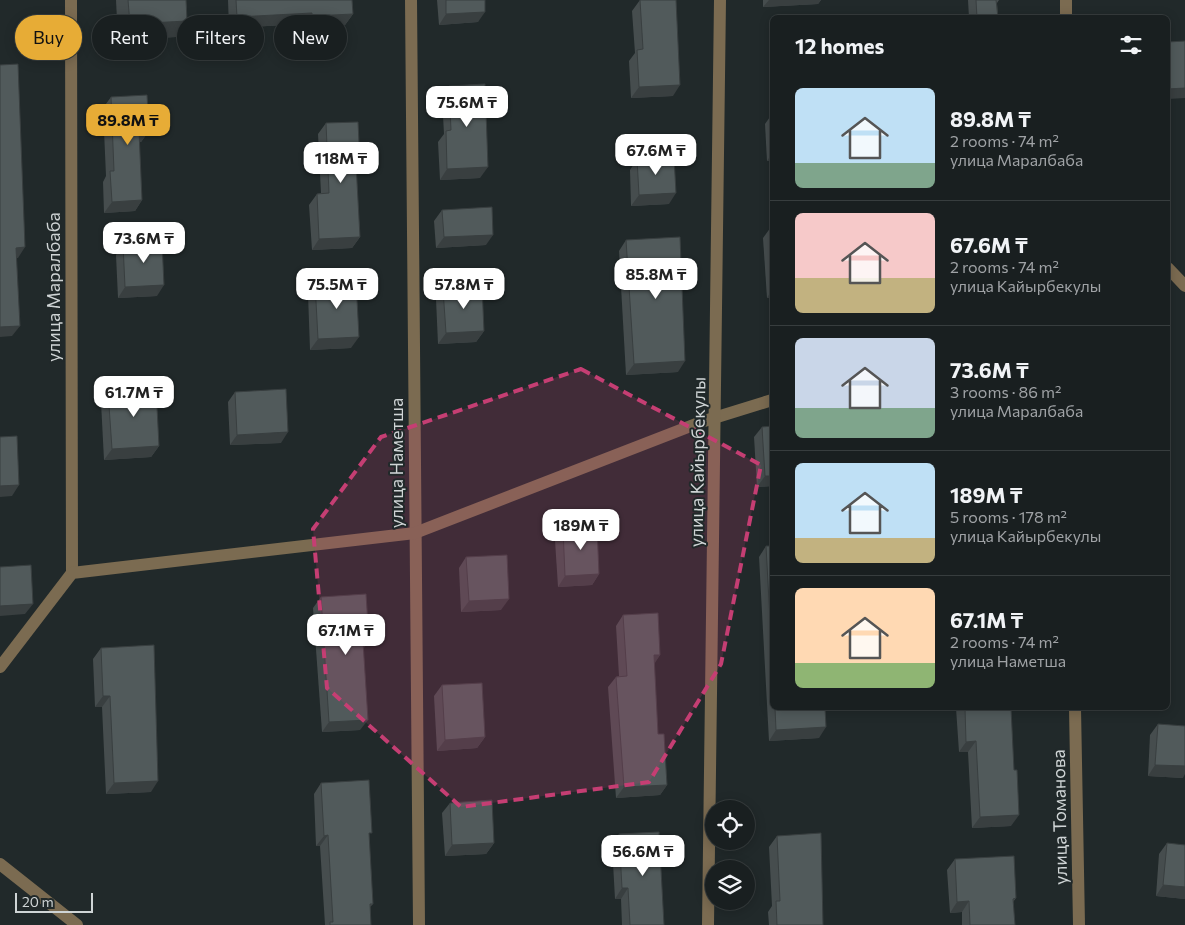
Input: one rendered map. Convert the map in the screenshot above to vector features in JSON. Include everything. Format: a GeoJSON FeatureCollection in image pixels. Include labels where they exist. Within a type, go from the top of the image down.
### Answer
{"type":"FeatureCollection","features":[{"type":"Feature","properties":{"kind":"street","name":"улица Маралбаба"},"geometry":{"type":"LineString","coordinates":[[71,0],[72,573]]}},
{"type":"Feature","properties":{"kind":"street","name":"улица Наметша"},"geometry":{"type":"LineString","coordinates":[[411,0],[419,925]]}},
{"type":"Feature","properties":{"kind":"street","name":"улица Кайырбекулы"},"geometry":{"type":"LineString","coordinates":[[708,925],[720,0]]}},
{"type":"Feature","properties":{"kind":"street"},"geometry":{"type":"LineString","coordinates":[[1066,0],[1066,15]]}},
{"type":"Feature","properties":{"kind":"street"},"geometry":{"type":"LineString","coordinates":[[1170,270],[1185,286]]}},
{"type":"Feature","properties":{"kind":"street"},"geometry":{"type":"LineString","coordinates":[[0,667],[72,573],[415,533],[716,417],[770,401]]}},
{"type":"Feature","properties":{"kind":"street","name":"улица Томанова"},"geometry":{"type":"LineString","coordinates":[[1075,710],[1080,925]]}},
{"type":"Feature","properties":{"kind":"street"},"geometry":{"type":"LineString","coordinates":[[0,864],[78,925]]}},
{"type":"Feature","properties":{"kind":"highlighted area"},"geometry":{"type":"Polygon","coordinates":[[[581,369],[761,465],[721,664],[649,782],[461,807],[327,688],[313,529],[381,437],[581,369]]]}},
{"type":"Feature","properties":{"kind":"building"},"geometry":{"type":"Polygon","coordinates":[[[128,0],[186,0],[187,15],[177,15],[177,22],[167,22],[167,15],[129,15],[128,0]]]}},
{"type":"Feature","properties":{"kind":"building"},"geometry":{"type":"Polygon","coordinates":[[[236,0],[352,0],[353,14],[312,15],[312,13],[237,15],[236,0]]]}},
{"type":"Feature","properties":{"kind":"building"},"geometry":{"type":"Polygon","coordinates":[[[446,0],[485,0],[485,12],[446,14],[446,0]]]}},
{"type":"Feature","properties":{"kind":"building"},"geometry":{"type":"Polygon","coordinates":[[[640,0],[676,0],[680,85],[639,87],[637,50],[643,49],[640,0]]]}},
{"type":"Feature","properties":{"kind":"building"},"geometry":{"type":"Polygon","coordinates":[[[976,0],[996,0],[998,15],[977,15],[976,0]]]}},
{"type":"Feature","properties":{"kind":"building"},"geometry":{"type":"Polygon","coordinates":[[[1185,41],[1185,88],[1170,89],[1170,42],[1185,41]]]}},
{"type":"Feature","properties":{"kind":"building"},"geometry":{"type":"Polygon","coordinates":[[[18,64],[25,247],[16,248],[20,326],[0,327],[0,65],[18,64]]]}},
{"type":"Feature","properties":{"kind":"building"},"geometry":{"type":"Polygon","coordinates":[[[485,84],[488,167],[447,169],[446,131],[451,130],[449,86],[485,84]]]}},
{"type":"Feature","properties":{"kind":"building"},"geometry":{"type":"Polygon","coordinates":[[[147,95],[149,131],[139,131],[142,200],[112,202],[110,171],[114,171],[111,97],[147,95]]]}},
{"type":"Feature","properties":{"kind":"building"},"geometry":{"type":"Polygon","coordinates":[[[358,122],[360,163],[356,164],[360,237],[319,239],[317,194],[329,193],[326,123],[358,122]]]}},
{"type":"Feature","properties":{"kind":"building"},"geometry":{"type":"Polygon","coordinates":[[[674,157],[676,193],[639,195],[637,159],[674,157]]]}},
{"type":"Feature","properties":{"kind":"building"},"geometry":{"type":"Polygon","coordinates":[[[492,207],[493,235],[444,237],[442,210],[492,207]]]}},
{"type":"Feature","properties":{"kind":"building"},"geometry":{"type":"Polygon","coordinates":[[[680,237],[685,361],[634,364],[626,240],[680,237]]]}},
{"type":"Feature","properties":{"kind":"building"},"geometry":{"type":"Polygon","coordinates":[[[162,242],[164,285],[125,287],[123,244],[162,242]]]}},
{"type":"Feature","properties":{"kind":"building"},"geometry":{"type":"Polygon","coordinates":[[[356,281],[359,337],[318,339],[315,283],[356,281]]]}},
{"type":"Feature","properties":{"kind":"building"},"geometry":{"type":"Polygon","coordinates":[[[482,286],[484,331],[446,333],[443,289],[482,286]]]}},
{"type":"Feature","properties":{"kind":"building"},"geometry":{"type":"Polygon","coordinates":[[[156,388],[159,446],[112,449],[108,391],[156,388]]]}},
{"type":"Feature","properties":{"kind":"building"},"geometry":{"type":"Polygon","coordinates":[[[286,389],[288,432],[237,435],[235,392],[286,389]]]}},
{"type":"Feature","properties":{"kind":"building"},"geometry":{"type":"Polygon","coordinates":[[[770,426],[770,476],[765,476],[762,427],[770,426]]]}},
{"type":"Feature","properties":{"kind":"building"},"geometry":{"type":"Polygon","coordinates":[[[17,436],[19,485],[0,486],[0,437],[17,436]]]}},
{"type":"Feature","properties":{"kind":"building"},"geometry":{"type":"Polygon","coordinates":[[[597,527],[599,574],[565,576],[563,529],[597,527]]]}},
{"type":"Feature","properties":{"kind":"building"},"geometry":{"type":"Polygon","coordinates":[[[766,546],[770,546],[770,620],[766,546]]]}},
{"type":"Feature","properties":{"kind":"building"},"geometry":{"type":"Polygon","coordinates":[[[507,555],[509,599],[469,601],[466,557],[507,555]]]}},
{"type":"Feature","properties":{"kind":"building"},"geometry":{"type":"Polygon","coordinates":[[[31,565],[33,604],[0,606],[0,567],[31,565]]]}},
{"type":"Feature","properties":{"kind":"building"},"geometry":{"type":"Polygon","coordinates":[[[366,594],[369,641],[363,642],[368,720],[329,722],[321,597],[366,594]]]}},
{"type":"Feature","properties":{"kind":"building"},"geometry":{"type":"Polygon","coordinates":[[[658,613],[660,655],[654,655],[658,734],[664,734],[667,785],[624,787],[616,677],[627,676],[623,615],[658,613]]]}},
{"type":"Feature","properties":{"kind":"building"},"geometry":{"type":"Polygon","coordinates":[[[154,645],[158,781],[114,783],[110,696],[103,696],[101,648],[154,645]]]}},
{"type":"Feature","properties":{"kind":"building"},"geometry":{"type":"Polygon","coordinates":[[[482,683],[485,737],[445,740],[442,685],[482,683]]]}},
{"type":"Feature","properties":{"kind":"building"},"geometry":{"type":"Polygon","coordinates":[[[775,710],[825,710],[826,727],[776,730],[775,710]]]}},
{"type":"Feature","properties":{"kind":"building"},"geometry":{"type":"Polygon","coordinates":[[[965,710],[1011,710],[1014,770],[1017,770],[1019,815],[980,817],[976,741],[966,742],[965,710]]]}},
{"type":"Feature","properties":{"kind":"building"},"geometry":{"type":"Polygon","coordinates":[[[1158,724],[1185,726],[1185,766],[1155,765],[1158,724]]]}},
{"type":"Feature","properties":{"kind":"building"},"geometry":{"type":"Polygon","coordinates":[[[369,780],[372,833],[369,833],[373,904],[370,904],[371,925],[330,925],[330,922],[333,922],[328,835],[324,836],[321,783],[369,780]]]}},
{"type":"Feature","properties":{"kind":"building"},"geometry":{"type":"Polygon","coordinates":[[[492,800],[494,843],[452,845],[450,803],[492,800]]]}},
{"type":"Feature","properties":{"kind":"building"},"geometry":{"type":"Polygon","coordinates":[[[659,832],[664,925],[630,925],[628,888],[622,888],[619,834],[659,832]]]}},
{"type":"Feature","properties":{"kind":"building"},"geometry":{"type":"Polygon","coordinates":[[[821,833],[823,925],[777,925],[776,901],[780,901],[777,836],[821,833]]]}},
{"type":"Feature","properties":{"kind":"building"},"geometry":{"type":"Polygon","coordinates":[[[1167,843],[1185,845],[1185,887],[1163,885],[1167,843]]]}},
{"type":"Feature","properties":{"kind":"building"},"geometry":{"type":"Polygon","coordinates":[[[1014,856],[1016,898],[1013,899],[1015,925],[970,925],[969,901],[957,902],[955,859],[1014,856]]]}}]}
